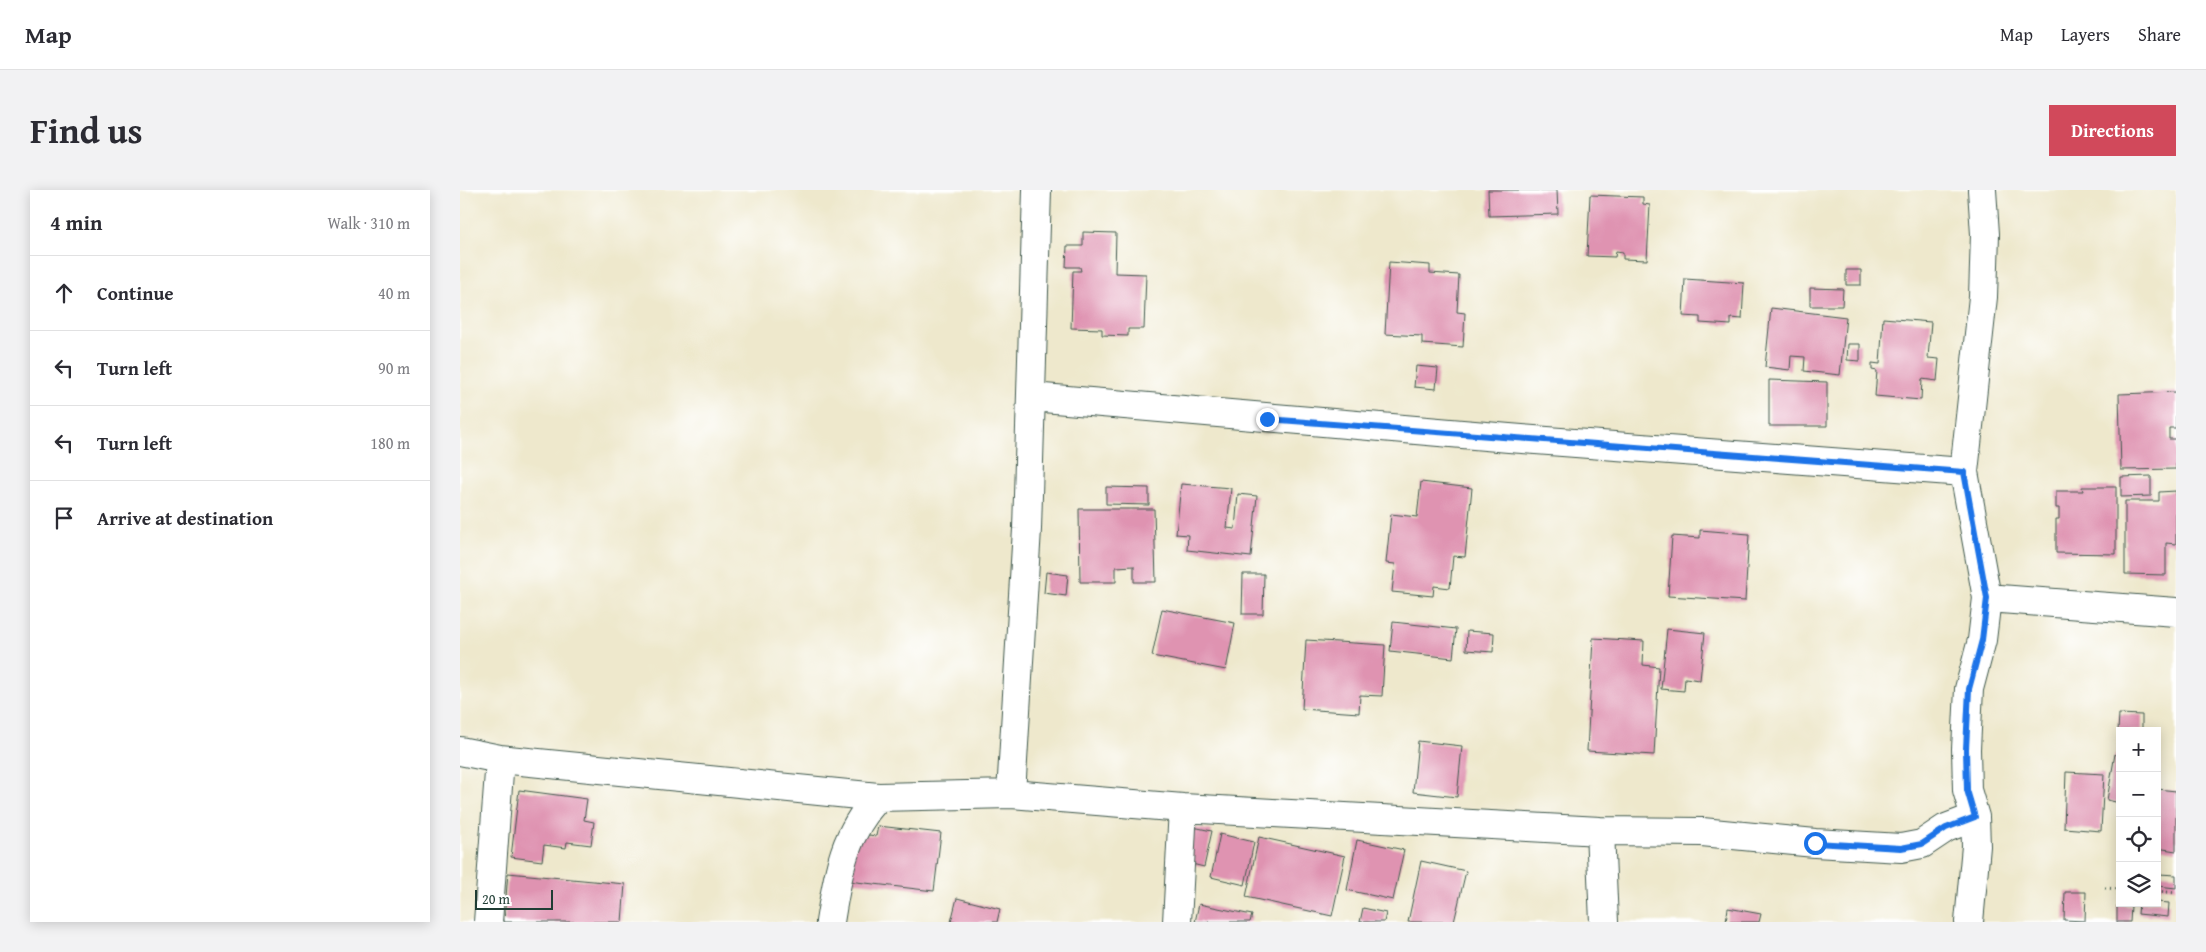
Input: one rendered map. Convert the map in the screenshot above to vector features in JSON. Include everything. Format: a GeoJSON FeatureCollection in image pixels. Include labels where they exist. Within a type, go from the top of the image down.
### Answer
{"type":"FeatureCollection","features":[{"type":"Feature","properties":{"kind":"street"},"geometry":{"type":"LineString","coordinates":[[1011,794],[1027,539],[1037,190]]}},
{"type":"Feature","properties":{"kind":"street"},"geometry":{"type":"LineString","coordinates":[[1969,922],[1976,846],[1975,817],[1967,790],[1968,706],[1969,689],[1982,640],[1987,598],[1964,472],[1983,297],[1985,234],[1982,190]]}},
{"type":"Feature","properties":{"kind":"street"},"geometry":{"type":"LineString","coordinates":[[1032,397],[1509,438],[1964,472]]}},
{"type":"Feature","properties":{"kind":"street"},"geometry":{"type":"LineString","coordinates":[[1987,598],[2176,612]]}},
{"type":"Feature","properties":{"kind":"street"},"geometry":{"type":"LineString","coordinates":[[460,751],[500,759],[878,796],[1011,794],[1184,808],[1600,831],[1702,832],[1815,843],[1901,848],[1922,844],[1946,828],[1975,817]]}},
{"type":"Feature","properties":{"kind":"street"},"geometry":{"type":"LineString","coordinates":[[488,922],[500,759]]}},
{"type":"Feature","properties":{"kind":"street"},"geometry":{"type":"LineString","coordinates":[[830,922],[840,861],[861,815],[878,796]]}},
{"type":"Feature","properties":{"kind":"street"},"geometry":{"type":"LineString","coordinates":[[1177,922],[1184,808]]}},
{"type":"Feature","properties":{"kind":"street"},"geometry":{"type":"LineString","coordinates":[[1600,831],[1604,922]]}},
{"type":"Feature","properties":{"kind":"path"},"geometry":{"type":"LineString","coordinates":[[2105,888],[2116,889]]}},
{"type":"Feature","properties":{"kind":"path"},"geometry":{"type":"LineString","coordinates":[[2161,891],[2176,892]]}},
{"type":"Feature","properties":{"kind":"building"},"geometry":{"type":"Polygon","coordinates":[[[1488,190],[1557,190],[1558,214],[1489,216],[1488,190]]]}},
{"type":"Feature","properties":{"kind":"building"},"geometry":{"type":"Polygon","coordinates":[[[1590,195],[1643,197],[1643,204],[1650,205],[1647,260],[1623,259],[1623,252],[1616,251],[1615,257],[1587,256],[1590,195]]]}},
{"type":"Feature","properties":{"kind":"building"},"geometry":{"type":"Polygon","coordinates":[[[1083,232],[1116,233],[1115,273],[1146,274],[1144,329],[1128,329],[1128,336],[1102,335],[1102,329],[1071,328],[1073,271],[1081,271],[1080,267],[1066,267],[1067,246],[1083,246],[1083,232]]]}},
{"type":"Feature","properties":{"kind":"building"},"geometry":{"type":"Polygon","coordinates":[[[1389,262],[1430,265],[1430,273],[1459,275],[1457,312],[1465,313],[1463,347],[1422,344],[1422,336],[1385,334],[1389,262]]]}},
{"type":"Feature","properties":{"kind":"building"},"geometry":{"type":"Polygon","coordinates":[[[1846,270],[1861,270],[1861,285],[1846,285],[1846,270]]]}},
{"type":"Feature","properties":{"kind":"building"},"geometry":{"type":"Polygon","coordinates":[[[1685,279],[1744,283],[1742,319],[1731,318],[1731,325],[1700,323],[1700,317],[1683,316],[1685,279]]]}},
{"type":"Feature","properties":{"kind":"building"},"geometry":{"type":"Polygon","coordinates":[[[1810,288],[1843,289],[1842,306],[1810,306],[1810,288]]]}},
{"type":"Feature","properties":{"kind":"building"},"geometry":{"type":"Polygon","coordinates":[[[1771,308],[1846,317],[1840,375],[1804,371],[1805,357],[1791,356],[1790,370],[1765,367],[1771,308]]]}},
{"type":"Feature","properties":{"kind":"building"},"geometry":{"type":"Polygon","coordinates":[[[1883,318],[1931,322],[1928,358],[1939,359],[1937,381],[1922,379],[1921,400],[1875,396],[1877,371],[1872,370],[1872,363],[1880,364],[1883,318]]]}},
{"type":"Feature","properties":{"kind":"building"},"geometry":{"type":"Polygon","coordinates":[[[1848,344],[1860,344],[1860,361],[1847,360],[1848,344]]]}},
{"type":"Feature","properties":{"kind":"building"},"geometry":{"type":"Polygon","coordinates":[[[1416,366],[1438,368],[1436,389],[1414,387],[1416,366]]]}},
{"type":"Feature","properties":{"kind":"building"},"geometry":{"type":"Polygon","coordinates":[[[1769,380],[1827,382],[1827,426],[1769,426],[1769,380]]]}},
{"type":"Feature","properties":{"kind":"building"},"geometry":{"type":"Polygon","coordinates":[[[2176,392],[2176,428],[2169,428],[2169,439],[2176,439],[2176,469],[2121,470],[2119,394],[2176,392]]]}},
{"type":"Feature","properties":{"kind":"building"},"geometry":{"type":"Polygon","coordinates":[[[2151,476],[2151,496],[2121,497],[2121,477],[2151,476]]]}},
{"type":"Feature","properties":{"kind":"building"},"geometry":{"type":"Polygon","coordinates":[[[1421,482],[1472,488],[1465,557],[1453,556],[1450,588],[1434,586],[1433,596],[1392,592],[1395,564],[1386,563],[1391,514],[1417,517],[1421,482]]]}},
{"type":"Feature","properties":{"kind":"building"},"geometry":{"type":"Polygon","coordinates":[[[1181,484],[1231,488],[1227,528],[1235,529],[1238,494],[1257,496],[1251,557],[1187,550],[1188,535],[1176,534],[1181,484]]]}},
{"type":"Feature","properties":{"kind":"building"},"geometry":{"type":"Polygon","coordinates":[[[1106,487],[1149,488],[1149,505],[1106,504],[1106,487]]]}},
{"type":"Feature","properties":{"kind":"building"},"geometry":{"type":"Polygon","coordinates":[[[2082,487],[2116,487],[2116,554],[2056,553],[2056,519],[2059,519],[2059,508],[2056,508],[2056,491],[2083,491],[2082,487]]]}},
{"type":"Feature","properties":{"kind":"building"},"geometry":{"type":"Polygon","coordinates":[[[2176,491],[2176,544],[2166,543],[2166,575],[2125,574],[2125,501],[2159,501],[2159,492],[2176,491]]]}},
{"type":"Feature","properties":{"kind":"building"},"geometry":{"type":"Polygon","coordinates":[[[1079,509],[1154,509],[1156,582],[1134,582],[1134,566],[1116,567],[1116,582],[1080,582],[1079,509]]]}},
{"type":"Feature","properties":{"kind":"building"},"geometry":{"type":"Polygon","coordinates":[[[1700,530],[1749,534],[1745,601],[1668,596],[1672,536],[1700,538],[1700,530]]]}},
{"type":"Feature","properties":{"kind":"building"},"geometry":{"type":"Polygon","coordinates":[[[1046,572],[1068,575],[1066,596],[1044,593],[1046,572]]]}},
{"type":"Feature","properties":{"kind":"building"},"geometry":{"type":"Polygon","coordinates":[[[1243,574],[1264,574],[1263,614],[1242,614],[1243,574]]]}},
{"type":"Feature","properties":{"kind":"building"},"geometry":{"type":"Polygon","coordinates":[[[1162,609],[1235,623],[1226,670],[1152,656],[1162,609]]]}},
{"type":"Feature","properties":{"kind":"building"},"geometry":{"type":"Polygon","coordinates":[[[1393,622],[1456,629],[1453,658],[1390,651],[1393,622]]]}},
{"type":"Feature","properties":{"kind":"building"},"geometry":{"type":"Polygon","coordinates":[[[1667,629],[1705,633],[1700,680],[1685,678],[1684,691],[1661,689],[1667,629]]]}},
{"type":"Feature","properties":{"kind":"building"},"geometry":{"type":"Polygon","coordinates":[[[1467,631],[1494,633],[1493,652],[1466,650],[1467,631]]]}},
{"type":"Feature","properties":{"kind":"building"},"geometry":{"type":"Polygon","coordinates":[[[1593,638],[1644,641],[1643,665],[1659,667],[1654,755],[1587,751],[1593,638]]]}},
{"type":"Feature","properties":{"kind":"building"},"geometry":{"type":"Polygon","coordinates":[[[1306,640],[1385,645],[1382,696],[1360,695],[1359,713],[1302,709],[1306,640]]]}},
{"type":"Feature","properties":{"kind":"building"},"geometry":{"type":"Polygon","coordinates":[[[2119,714],[2142,715],[2142,727],[2118,727],[2119,714]]]}},
{"type":"Feature","properties":{"kind":"building"},"geometry":{"type":"Polygon","coordinates":[[[1418,741],[1462,746],[1457,797],[1413,792],[1418,741]]]}},
{"type":"Feature","properties":{"kind":"building"},"geometry":{"type":"Polygon","coordinates":[[[2115,754],[2116,802],[2107,800],[2115,754]]]}},
{"type":"Feature","properties":{"kind":"building"},"geometry":{"type":"Polygon","coordinates":[[[2066,772],[2104,774],[2101,831],[2064,828],[2066,772]]]}},
{"type":"Feature","properties":{"kind":"building"},"geometry":{"type":"Polygon","coordinates":[[[2161,789],[2176,791],[2176,851],[2161,849],[2161,789]]]}},
{"type":"Feature","properties":{"kind":"building"},"geometry":{"type":"Polygon","coordinates":[[[519,790],[587,799],[584,820],[594,822],[591,845],[567,842],[566,848],[544,845],[542,861],[511,857],[519,790]]]}},
{"type":"Feature","properties":{"kind":"building"},"geometry":{"type":"Polygon","coordinates":[[[878,826],[941,833],[934,891],[848,881],[854,833],[876,836],[878,826]]]}},
{"type":"Feature","properties":{"kind":"building"},"geometry":{"type":"Polygon","coordinates":[[[1188,826],[1212,831],[1204,867],[1180,861],[1188,826]]]}},
{"type":"Feature","properties":{"kind":"building"},"geometry":{"type":"Polygon","coordinates":[[[1220,834],[1254,842],[1245,885],[1211,877],[1220,834]]]}},
{"type":"Feature","properties":{"kind":"building"},"geometry":{"type":"Polygon","coordinates":[[[1259,837],[1345,856],[1332,916],[1246,897],[1259,837]]]}},
{"type":"Feature","properties":{"kind":"building"},"geometry":{"type":"Polygon","coordinates":[[[1357,840],[1404,850],[1393,900],[1347,890],[1357,840]]]}},
{"type":"Feature","properties":{"kind":"building"},"geometry":{"type":"Polygon","coordinates":[[[1421,861],[1466,871],[1454,922],[1408,922],[1421,861]]]}},
{"type":"Feature","properties":{"kind":"building"},"geometry":{"type":"Polygon","coordinates":[[[508,873],[625,884],[622,922],[504,922],[508,873]]]}},
{"type":"Feature","properties":{"kind":"building"},"geometry":{"type":"Polygon","coordinates":[[[2161,874],[2176,875],[2176,888],[2161,886],[2161,874]]]}},
{"type":"Feature","properties":{"kind":"building"},"geometry":{"type":"Polygon","coordinates":[[[2065,892],[2086,892],[2085,921],[2064,920],[2065,892]]]}},
{"type":"Feature","properties":{"kind":"building"},"geometry":{"type":"Polygon","coordinates":[[[957,898],[1000,909],[997,922],[951,922],[957,898]]]}},
{"type":"Feature","properties":{"kind":"building"},"geometry":{"type":"Polygon","coordinates":[[[2161,902],[2169,903],[2168,917],[2138,914],[2139,907],[2161,907],[2161,902]]]}},
{"type":"Feature","properties":{"kind":"building"},"geometry":{"type":"Polygon","coordinates":[[[1199,904],[1252,915],[1250,922],[1195,922],[1199,904]]]}},
{"type":"Feature","properties":{"kind":"building"},"geometry":{"type":"Polygon","coordinates":[[[2117,907],[2131,907],[2130,922],[2117,922],[2117,907]]]}},
{"type":"Feature","properties":{"kind":"building"},"geometry":{"type":"Polygon","coordinates":[[[1363,908],[1386,913],[1384,922],[1360,922],[1363,908]]]}},
{"type":"Feature","properties":{"kind":"building"},"geometry":{"type":"Polygon","coordinates":[[[1728,908],[1761,914],[1759,922],[1726,922],[1728,908]]]}},
{"type":"Feature","properties":{"kind":"route"},"geometry":{"type":"LineString","coordinates":[[1267,419],[1964,472],[1987,598],[1982,640],[1969,689],[1966,749],[1967,790],[1975,817],[1946,828],[1922,844],[1901,848],[1815,843]]}}]}
